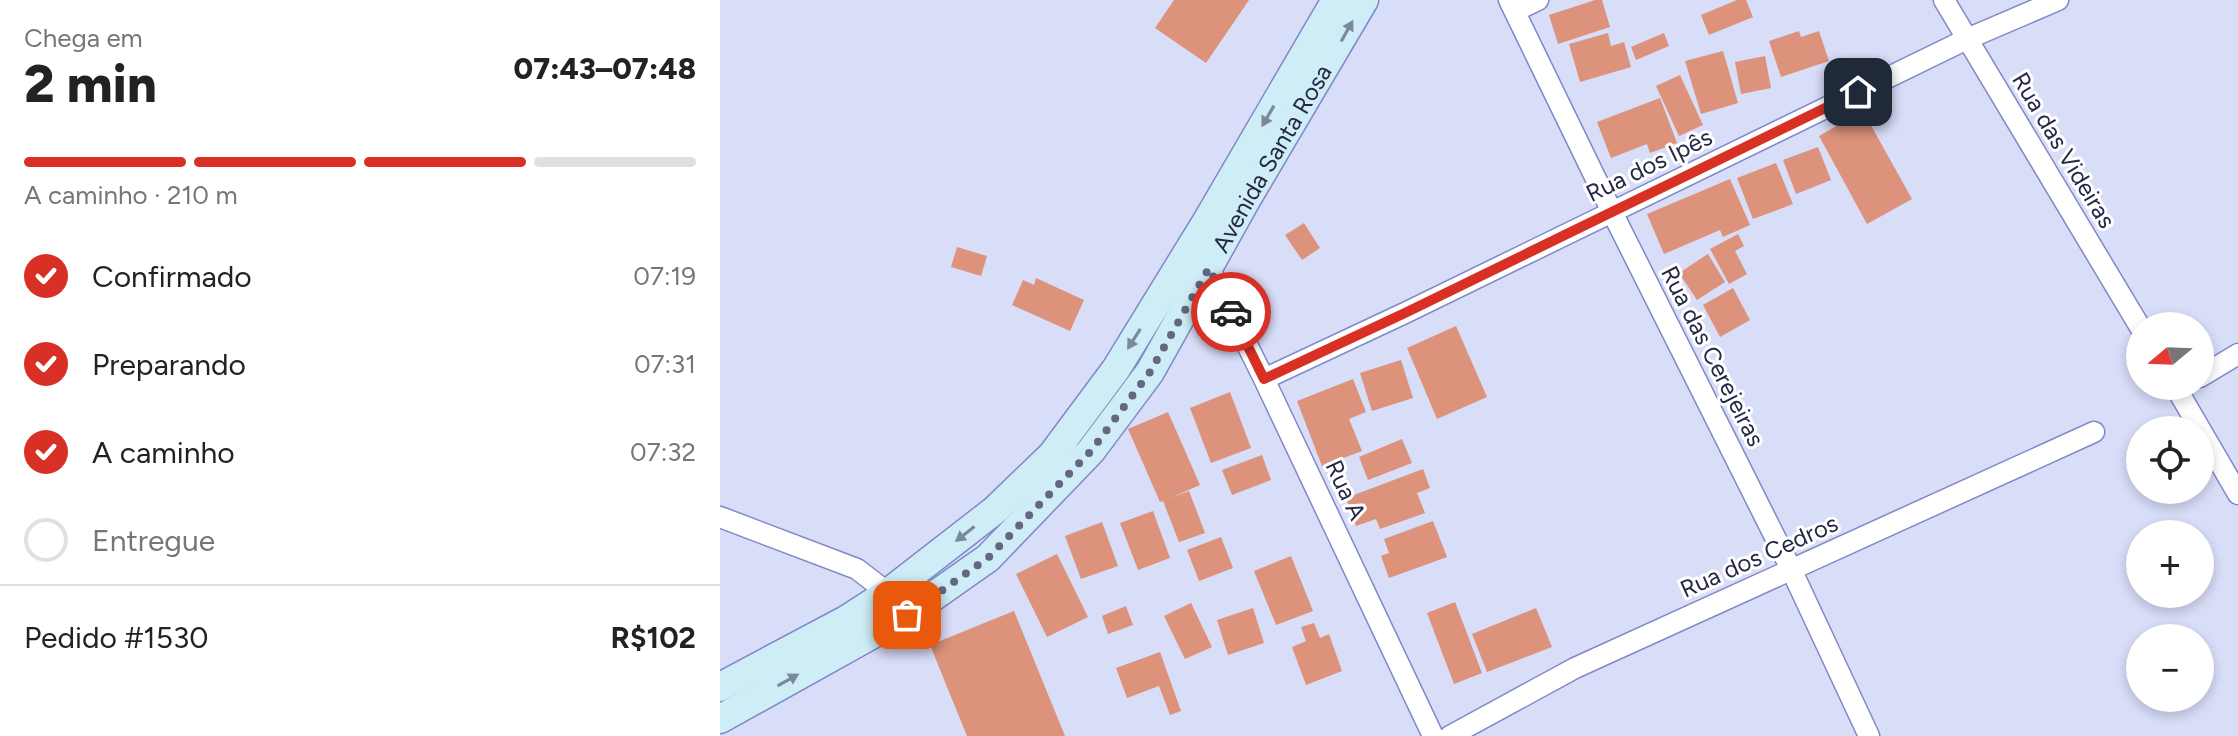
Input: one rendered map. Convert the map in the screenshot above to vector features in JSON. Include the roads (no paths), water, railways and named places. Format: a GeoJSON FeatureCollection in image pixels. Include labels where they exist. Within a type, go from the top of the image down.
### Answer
{"type":"FeatureCollection","features":[{"type":"Feature","properties":{"kind":"main road","name":"Avenida Santa Rosa"},"geometry":{"type":"LineString","coordinates":[[720,719],[907,615],[988,558],[1091,451],[1150,372],[1209,268],[1217,228],[1336,0]]}},
{"type":"Feature","properties":{"kind":"main road","name":"Avenida Santa Rosa"},"geometry":{"type":"LineString","coordinates":[[720,687],[846,620],[888,593],[995,510],[1052,455],[1217,228],[1364,0]]}},
{"type":"Feature","properties":{"kind":"main road"},"geometry":{"type":"LineString","coordinates":[[1106,382],[1128,402]]}},
{"type":"Feature","properties":{"kind":"street"},"geometry":{"type":"LineString","coordinates":[[1512,6],[1538,0]]}},
{"type":"Feature","properties":{"kind":"street","name":"Rua das Videiras"},"geometry":{"type":"LineString","coordinates":[[1944,0],[2131,312]]}},
{"type":"Feature","properties":{"kind":"street","name":"Rua dos Ipês"},"geometry":{"type":"LineString","coordinates":[[1264,379],[1967,39],[2058,0]]}},
{"type":"Feature","properties":{"kind":"street","name":"Rua das Cerejeiras"},"geometry":{"type":"LineString","coordinates":[[1512,6],[1791,569],[1869,736]]}},
{"type":"Feature","properties":{"kind":"street","name":"Rua A"},"geometry":{"type":"LineString","coordinates":[[1209,268],[1433,736]]}},
{"type":"Feature","properties":{"kind":"street"},"geometry":{"type":"LineString","coordinates":[[2214,369],[2238,354]]}},
{"type":"Feature","properties":{"kind":"street"},"geometry":{"type":"LineString","coordinates":[[2186,400],[2238,494]]}},
{"type":"Feature","properties":{"kind":"street","name":"Rua dos Cedros"},"geometry":{"type":"LineString","coordinates":[[1450,736],[1575,668],[2094,432]]}},
{"type":"Feature","properties":{"kind":"street"},"geometry":{"type":"LineString","coordinates":[[720,517],[857,569],[888,593],[907,615]]}}]}
